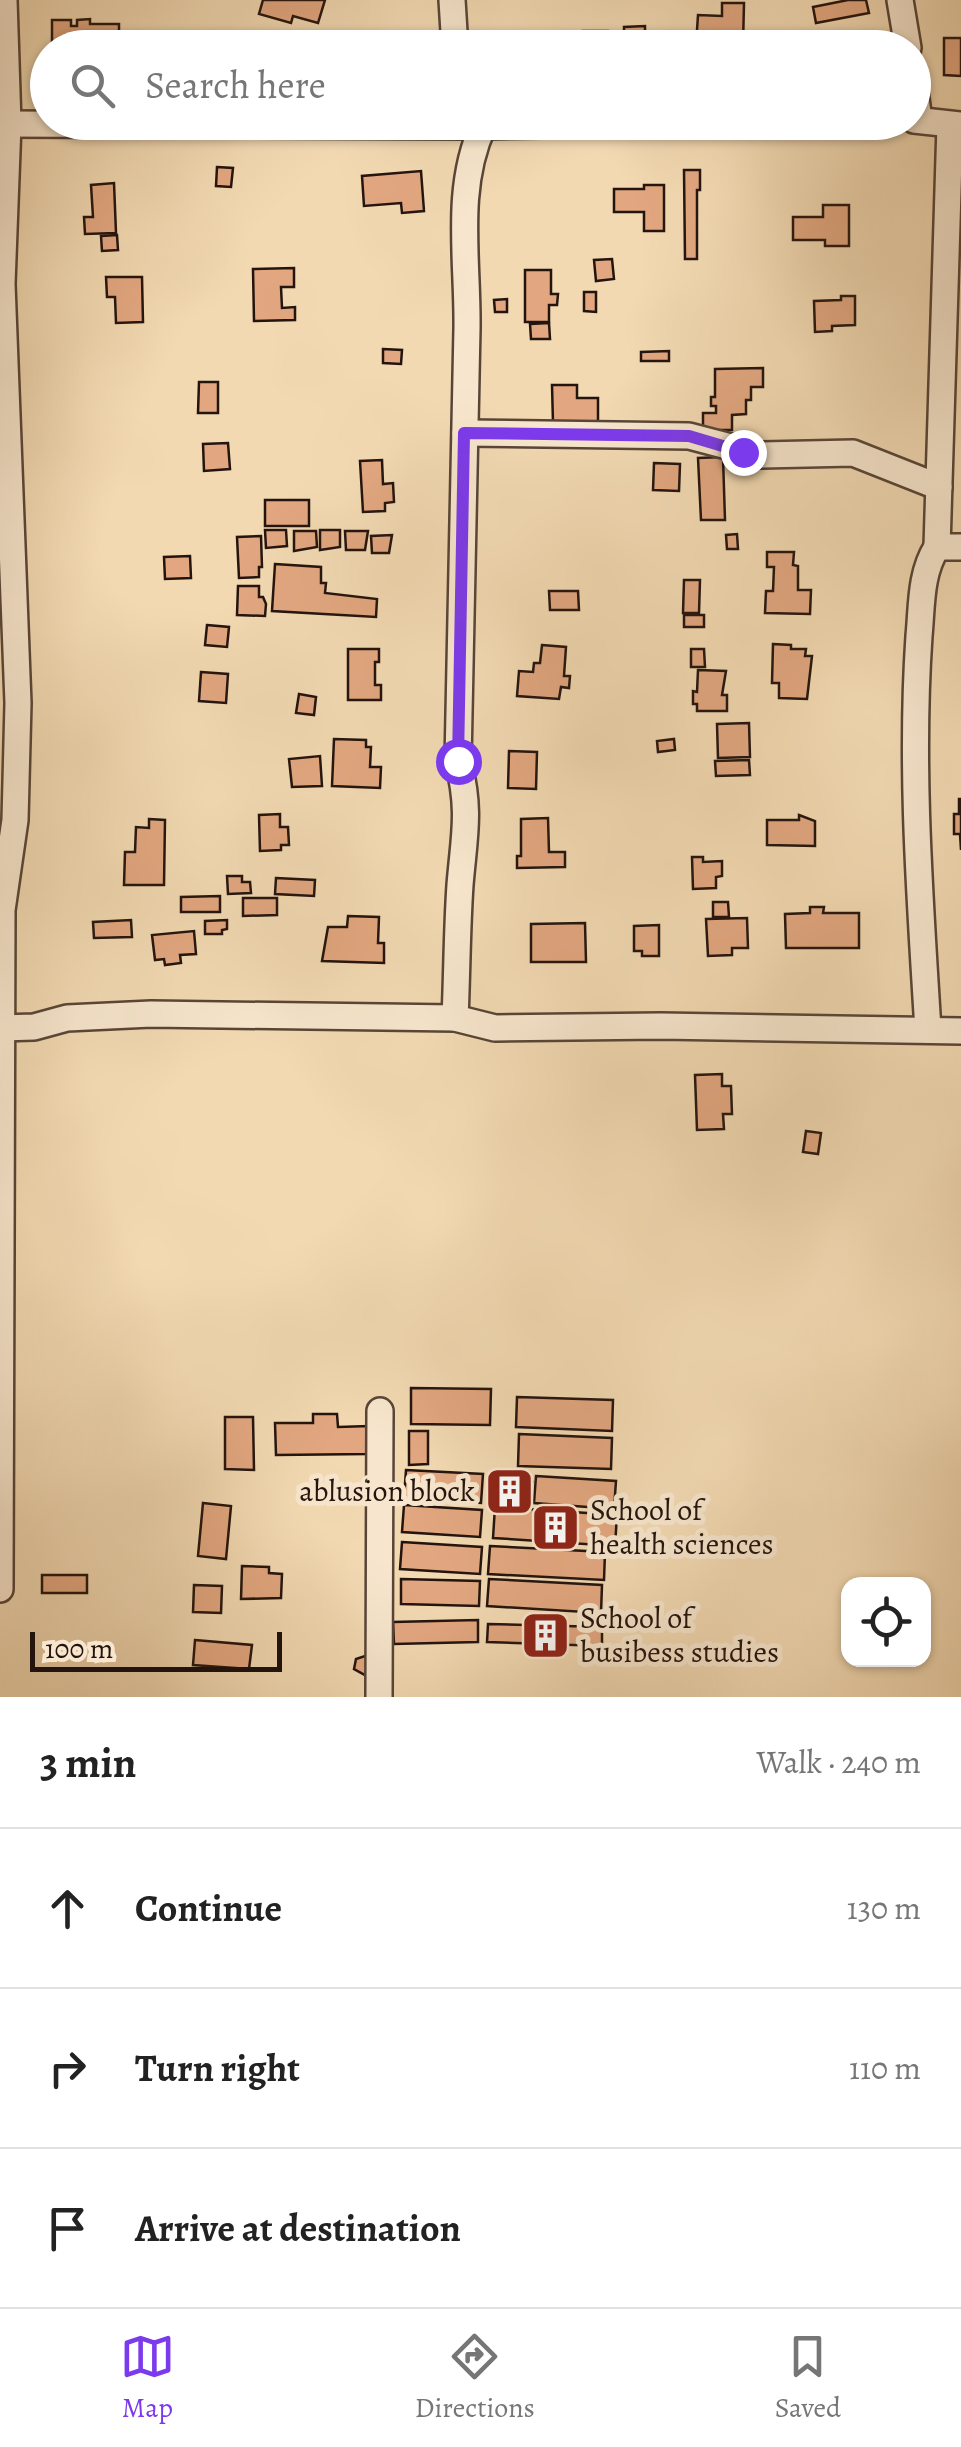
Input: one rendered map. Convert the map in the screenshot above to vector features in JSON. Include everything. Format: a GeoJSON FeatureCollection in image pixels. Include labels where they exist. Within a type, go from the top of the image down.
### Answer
{"type":"FeatureCollection","features":[{"type":"Feature","properties":{"kind":"street"},"geometry":{"type":"LineString","coordinates":[[0,1590],[2,910],[14,820],[18,703],[2,284],[4,0]]}},
{"type":"Feature","properties":{"kind":"street"},"geometry":{"type":"LineString","coordinates":[[452,0],[454,30]]}},
{"type":"Feature","properties":{"kind":"street"},"geometry":{"type":"LineString","coordinates":[[900,0],[905,30]]}},
{"type":"Feature","properties":{"kind":"street"},"geometry":{"type":"LineString","coordinates":[[4,124],[30,124]]}},
{"type":"Feature","properties":{"kind":"street"},"geometry":{"type":"LineString","coordinates":[[928,1030],[917,840],[916,678],[928,560],[949,547],[938,487],[955,125]]}},
{"type":"Feature","properties":{"kind":"street"},"geometry":{"type":"LineString","coordinates":[[455,1018],[460,885],[468,820],[467,793],[458,761],[467,292],[465,190],[474,140]]}},
{"type":"Feature","properties":{"kind":"street"},"geometry":{"type":"LineString","coordinates":[[464,433],[689,436],[761,455],[853,453],[938,487]]}},
{"type":"Feature","properties":{"kind":"street"},"geometry":{"type":"LineString","coordinates":[[1,1028],[67,1018],[150,1014],[455,1018],[495,1028],[961,1032]]}},
{"type":"Feature","properties":{"kind":"street"},"geometry":{"type":"LineString","coordinates":[[379,1697],[380,1419]]}},
{"type":"Feature","properties":{"kind":"building"},"geometry":{"type":"Polygon","coordinates":[[[263,0],[325,0],[318,23],[293,16],[291,23],[259,14],[263,0]]]}},
{"type":"Feature","properties":{"kind":"building"},"geometry":{"type":"Polygon","coordinates":[[[866,0],[869,13],[816,23],[813,7],[866,0]]]}},
{"type":"Feature","properties":{"kind":"building"},"geometry":{"type":"Polygon","coordinates":[[[722,3],[744,3],[743,30],[697,30],[698,15],[722,16],[722,3]]]}},
{"type":"Feature","properties":{"kind":"building"},"geometry":{"type":"Polygon","coordinates":[[[52,20],[71,20],[71,26],[77,26],[77,20],[119,24],[119,30],[52,30],[52,20]]]}},
{"type":"Feature","properties":{"kind":"building"},"geometry":{"type":"Polygon","coordinates":[[[645,26],[645,30],[624,30],[645,26]]]}},
{"type":"Feature","properties":{"kind":"building"},"geometry":{"type":"Polygon","coordinates":[[[944,38],[961,38],[961,76],[944,75],[944,38]]]}},
{"type":"Feature","properties":{"kind":"building"},"geometry":{"type":"Polygon","coordinates":[[[217,167],[233,168],[231,187],[216,186],[217,167]]]}},
{"type":"Feature","properties":{"kind":"building"},"geometry":{"type":"Polygon","coordinates":[[[684,170],[700,170],[697,259],[685,259],[684,170]]]}},
{"type":"Feature","properties":{"kind":"building"},"geometry":{"type":"Polygon","coordinates":[[[421,171],[424,211],[402,213],[401,203],[364,206],[362,176],[421,171]]]}},
{"type":"Feature","properties":{"kind":"building"},"geometry":{"type":"Polygon","coordinates":[[[114,183],[116,233],[85,234],[84,217],[93,217],[91,185],[114,183]]]}},
{"type":"Feature","properties":{"kind":"building"},"geometry":{"type":"Polygon","coordinates":[[[644,185],[664,185],[664,231],[644,231],[644,212],[614,212],[614,189],[644,189],[644,185]]]}},
{"type":"Feature","properties":{"kind":"building"},"geometry":{"type":"Polygon","coordinates":[[[823,205],[849,205],[849,246],[825,246],[825,240],[793,240],[793,217],[823,217],[823,205]]]}},
{"type":"Feature","properties":{"kind":"building"},"geometry":{"type":"Polygon","coordinates":[[[117,235],[118,250],[102,251],[101,236],[117,235]]]}},
{"type":"Feature","properties":{"kind":"building"},"geometry":{"type":"Polygon","coordinates":[[[612,259],[614,279],[596,281],[594,260],[612,259]]]}},
{"type":"Feature","properties":{"kind":"building"},"geometry":{"type":"Polygon","coordinates":[[[294,268],[294,287],[281,287],[282,308],[295,307],[295,320],[254,321],[253,269],[294,268]]]}},
{"type":"Feature","properties":{"kind":"building"},"geometry":{"type":"Polygon","coordinates":[[[525,270],[551,270],[551,294],[558,294],[557,305],[549,305],[549,322],[525,322],[525,270]]]}},
{"type":"Feature","properties":{"kind":"building"},"geometry":{"type":"Polygon","coordinates":[[[106,277],[142,277],[143,322],[116,323],[115,297],[107,297],[106,277]]]}},
{"type":"Feature","properties":{"kind":"building"},"geometry":{"type":"Polygon","coordinates":[[[584,292],[596,292],[596,312],[584,311],[584,292]]]}},
{"type":"Feature","properties":{"kind":"building"},"geometry":{"type":"Polygon","coordinates":[[[841,296],[855,296],[855,325],[815,332],[814,301],[841,300],[841,296]]]}},
{"type":"Feature","properties":{"kind":"building"},"geometry":{"type":"Polygon","coordinates":[[[507,299],[507,312],[495,312],[494,300],[507,299]]]}},
{"type":"Feature","properties":{"kind":"building"},"geometry":{"type":"Polygon","coordinates":[[[549,323],[550,339],[531,339],[530,324],[549,323]]]}},
{"type":"Feature","properties":{"kind":"building"},"geometry":{"type":"Polygon","coordinates":[[[383,349],[402,350],[401,364],[383,363],[383,349]]]}},
{"type":"Feature","properties":{"kind":"building"},"geometry":{"type":"Polygon","coordinates":[[[669,351],[669,361],[641,361],[641,352],[669,351]]]}},
{"type":"Feature","properties":{"kind":"building"},"geometry":{"type":"Polygon","coordinates":[[[763,368],[763,387],[751,387],[746,414],[732,415],[732,430],[703,430],[703,413],[716,413],[716,406],[711,406],[711,397],[715,397],[715,369],[763,368]]]}},
{"type":"Feature","properties":{"kind":"building"},"geometry":{"type":"Polygon","coordinates":[[[199,382],[218,382],[218,413],[198,413],[199,382]]]}},
{"type":"Feature","properties":{"kind":"building"},"geometry":{"type":"Polygon","coordinates":[[[552,385],[577,385],[577,398],[598,398],[598,423],[553,423],[552,385]]]}},
{"type":"Feature","properties":{"kind":"building"},"geometry":{"type":"Polygon","coordinates":[[[228,443],[230,469],[204,471],[203,444],[228,443]]]}},
{"type":"Feature","properties":{"kind":"building"},"geometry":{"type":"Polygon","coordinates":[[[723,457],[725,520],[701,520],[698,458],[723,457]]]}},
{"type":"Feature","properties":{"kind":"building"},"geometry":{"type":"Polygon","coordinates":[[[382,460],[383,484],[393,483],[394,502],[385,503],[385,511],[363,512],[360,461],[382,460]]]}},
{"type":"Feature","properties":{"kind":"building"},"geometry":{"type":"Polygon","coordinates":[[[654,463],[680,464],[679,491],[653,490],[654,463]]]}},
{"type":"Feature","properties":{"kind":"building"},"geometry":{"type":"Polygon","coordinates":[[[265,500],[309,500],[309,526],[265,526],[265,500]]]}},
{"type":"Feature","properties":{"kind":"building"},"geometry":{"type":"Polygon","coordinates":[[[265,530],[286,530],[287,546],[266,548],[265,530]]]}},
{"type":"Feature","properties":{"kind":"building"},"geometry":{"type":"Polygon","coordinates":[[[320,530],[340,530],[340,547],[320,550],[320,530]]]}},
{"type":"Feature","properties":{"kind":"building"},"geometry":{"type":"Polygon","coordinates":[[[294,531],[316,531],[317,547],[294,551],[294,531]]]}},
{"type":"Feature","properties":{"kind":"building"},"geometry":{"type":"Polygon","coordinates":[[[345,531],[368,531],[365,550],[346,550],[345,531]]]}},
{"type":"Feature","properties":{"kind":"building"},"geometry":{"type":"Polygon","coordinates":[[[737,534],[738,549],[727,549],[726,535],[737,534]]]}},
{"type":"Feature","properties":{"kind":"building"},"geometry":{"type":"Polygon","coordinates":[[[392,535],[389,553],[372,553],[371,536],[392,535]]]}},
{"type":"Feature","properties":{"kind":"building"},"geometry":{"type":"Polygon","coordinates":[[[261,536],[259,577],[239,578],[237,537],[261,536]]]}},
{"type":"Feature","properties":{"kind":"building"},"geometry":{"type":"Polygon","coordinates":[[[767,552],[794,552],[798,590],[811,590],[810,614],[765,613],[766,591],[773,591],[774,567],[767,567],[767,552]]]}},
{"type":"Feature","properties":{"kind":"building"},"geometry":{"type":"Polygon","coordinates":[[[190,556],[191,578],[165,579],[164,557],[190,556]]]}},
{"type":"Feature","properties":{"kind":"building"},"geometry":{"type":"Polygon","coordinates":[[[275,564],[321,567],[325,593],[377,599],[376,617],[272,611],[275,564]]]}},
{"type":"Feature","properties":{"kind":"building"},"geometry":{"type":"Polygon","coordinates":[[[684,580],[700,580],[699,613],[683,613],[684,580]]]}},
{"type":"Feature","properties":{"kind":"building"},"geometry":{"type":"Polygon","coordinates":[[[238,586],[259,586],[259,597],[266,604],[265,616],[237,615],[238,586]]]}},
{"type":"Feature","properties":{"kind":"building"},"geometry":{"type":"Polygon","coordinates":[[[549,591],[578,591],[579,610],[550,610],[549,591]]]}},
{"type":"Feature","properties":{"kind":"building"},"geometry":{"type":"Polygon","coordinates":[[[684,615],[704,615],[704,627],[684,627],[684,615]]]}},
{"type":"Feature","properties":{"kind":"building"},"geometry":{"type":"Polygon","coordinates":[[[207,625],[229,627],[227,647],[205,645],[207,625]]]}},
{"type":"Feature","properties":{"kind":"building"},"geometry":{"type":"Polygon","coordinates":[[[773,644],[806,649],[805,656],[812,656],[807,699],[779,698],[779,683],[772,683],[773,644]]]}},
{"type":"Feature","properties":{"kind":"building"},"geometry":{"type":"Polygon","coordinates":[[[542,645],[566,647],[564,676],[570,676],[569,688],[561,687],[559,699],[517,696],[519,671],[533,672],[534,663],[540,663],[542,645]]]}},
{"type":"Feature","properties":{"kind":"building"},"geometry":{"type":"Polygon","coordinates":[[[348,649],[379,649],[375,685],[381,685],[381,700],[348,700],[348,649]]]}},
{"type":"Feature","properties":{"kind":"building"},"geometry":{"type":"Polygon","coordinates":[[[691,649],[704,649],[705,667],[691,667],[691,649]]]}},
{"type":"Feature","properties":{"kind":"building"},"geometry":{"type":"Polygon","coordinates":[[[698,670],[726,671],[722,695],[727,695],[727,711],[697,711],[693,691],[697,692],[698,670]]]}},
{"type":"Feature","properties":{"kind":"building"},"geometry":{"type":"Polygon","coordinates":[[[201,672],[228,674],[226,703],[199,701],[201,672]]]}},
{"type":"Feature","properties":{"kind":"building"},"geometry":{"type":"Polygon","coordinates":[[[299,694],[316,697],[314,715],[296,713],[299,694]]]}},
{"type":"Feature","properties":{"kind":"building"},"geometry":{"type":"Polygon","coordinates":[[[749,723],[750,757],[718,758],[717,724],[749,723]]]}},
{"type":"Feature","properties":{"kind":"building"},"geometry":{"type":"Polygon","coordinates":[[[334,739],[366,740],[366,747],[371,747],[370,767],[381,767],[380,788],[332,786],[334,739]]]}},
{"type":"Feature","properties":{"kind":"building"},"geometry":{"type":"Polygon","coordinates":[[[674,739],[675,750],[658,752],[657,741],[674,739]]]}},
{"type":"Feature","properties":{"kind":"building"},"geometry":{"type":"Polygon","coordinates":[[[509,751],[537,752],[536,789],[508,788],[509,751]]]}},
{"type":"Feature","properties":{"kind":"building"},"geometry":{"type":"Polygon","coordinates":[[[320,756],[322,786],[292,787],[289,759],[320,756]]]}},
{"type":"Feature","properties":{"kind":"building"},"geometry":{"type":"Polygon","coordinates":[[[749,760],[750,775],[716,776],[715,761],[749,760]]]}},
{"type":"Feature","properties":{"kind":"building"},"geometry":{"type":"Polygon","coordinates":[[[959,799],[961,850],[960,834],[954,834],[959,799]]]}},
{"type":"Feature","properties":{"kind":"building"},"geometry":{"type":"Polygon","coordinates":[[[280,814],[280,827],[288,827],[289,845],[281,845],[281,850],[260,851],[259,815],[280,814]]]}},
{"type":"Feature","properties":{"kind":"building"},"geometry":{"type":"Polygon","coordinates":[[[799,815],[815,821],[815,846],[767,845],[767,820],[799,820],[799,815]]]}},
{"type":"Feature","properties":{"kind":"building"},"geometry":{"type":"Polygon","coordinates":[[[548,818],[549,852],[565,852],[565,867],[517,868],[517,856],[521,856],[521,819],[548,818]]]}},
{"type":"Feature","properties":{"kind":"building"},"geometry":{"type":"Polygon","coordinates":[[[149,819],[165,820],[164,885],[124,885],[125,852],[135,852],[136,827],[149,828],[149,819]]]}},
{"type":"Feature","properties":{"kind":"building"},"geometry":{"type":"Polygon","coordinates":[[[692,857],[703,857],[703,862],[722,861],[722,876],[716,877],[716,888],[693,889],[692,857]]]}},
{"type":"Feature","properties":{"kind":"building"},"geometry":{"type":"Polygon","coordinates":[[[227,876],[242,876],[242,882],[250,882],[251,893],[228,894],[227,876]]]}},
{"type":"Feature","properties":{"kind":"building"},"geometry":{"type":"Polygon","coordinates":[[[276,878],[315,880],[314,896],[275,894],[276,878]]]}},
{"type":"Feature","properties":{"kind":"building"},"geometry":{"type":"Polygon","coordinates":[[[220,896],[220,912],[181,912],[181,897],[220,896]]]}},
{"type":"Feature","properties":{"kind":"building"},"geometry":{"type":"Polygon","coordinates":[[[243,898],[277,898],[277,915],[243,916],[243,898]]]}},
{"type":"Feature","properties":{"kind":"building"},"geometry":{"type":"Polygon","coordinates":[[[713,902],[728,902],[729,917],[713,917],[713,902]]]}},
{"type":"Feature","properties":{"kind":"building"},"geometry":{"type":"Polygon","coordinates":[[[810,907],[824,907],[823,913],[859,913],[859,948],[786,948],[785,914],[810,913],[810,907]]]}},
{"type":"Feature","properties":{"kind":"building"},"geometry":{"type":"Polygon","coordinates":[[[348,916],[379,917],[378,943],[384,943],[384,963],[322,961],[328,927],[347,927],[348,916]]]}},
{"type":"Feature","properties":{"kind":"building"},"geometry":{"type":"Polygon","coordinates":[[[747,918],[748,948],[732,948],[732,955],[708,956],[706,919],[747,918]]]}},
{"type":"Feature","properties":{"kind":"building"},"geometry":{"type":"Polygon","coordinates":[[[131,920],[132,937],[94,938],[93,922],[131,920]]]}},
{"type":"Feature","properties":{"kind":"building"},"geometry":{"type":"Polygon","coordinates":[[[227,920],[227,929],[222,934],[205,934],[205,921],[227,920]]]}},
{"type":"Feature","properties":{"kind":"building"},"geometry":{"type":"Polygon","coordinates":[[[585,923],[586,962],[531,962],[531,924],[585,923]]]}},
{"type":"Feature","properties":{"kind":"building"},"geometry":{"type":"Polygon","coordinates":[[[659,925],[659,956],[642,956],[642,951],[634,951],[634,926],[659,925]]]}},
{"type":"Feature","properties":{"kind":"building"},"geometry":{"type":"Polygon","coordinates":[[[194,931],[196,954],[180,955],[181,963],[165,965],[164,959],[155,960],[152,935],[194,931]]]}},
{"type":"Feature","properties":{"kind":"building"},"geometry":{"type":"Polygon","coordinates":[[[722,1074],[722,1086],[731,1086],[732,1114],[723,1114],[724,1129],[697,1130],[695,1075],[722,1074]]]}},
{"type":"Feature","properties":{"kind":"building"},"geometry":{"type":"Polygon","coordinates":[[[806,1131],[821,1133],[818,1154],[803,1152],[806,1131]]]}},
{"type":"Feature","properties":{"kind":"building"},"geometry":{"type":"Polygon","coordinates":[[[411,1388],[491,1389],[490,1425],[411,1424],[411,1388]]]}},
{"type":"Feature","properties":{"kind":"building"},"geometry":{"type":"Polygon","coordinates":[[[517,1397],[613,1400],[612,1431],[516,1427],[517,1397]]]}},
{"type":"Feature","properties":{"kind":"building"},"geometry":{"type":"Polygon","coordinates":[[[313,1414],[337,1414],[338,1427],[369,1426],[369,1454],[276,1455],[275,1423],[313,1423],[313,1414]]]}},
{"type":"Feature","properties":{"kind":"building"},"geometry":{"type":"Polygon","coordinates":[[[225,1417],[253,1417],[254,1470],[225,1469],[225,1417]]]}},
{"type":"Feature","properties":{"kind":"building"},"geometry":{"type":"Polygon","coordinates":[[[409,1431],[428,1431],[428,1464],[409,1465],[409,1431]]]}},
{"type":"Feature","properties":{"kind":"building"},"geometry":{"type":"Polygon","coordinates":[[[519,1434],[612,1438],[611,1469],[518,1466],[519,1434]]]}},
{"type":"Feature","properties":{"kind":"building"},"geometry":{"type":"Polygon","coordinates":[[[406,1470],[483,1474],[481,1503],[404,1498],[406,1470]]]}},
{"type":"Feature","properties":{"kind":"building"},"geometry":{"type":"Polygon","coordinates":[[[536,1476],[616,1481],[614,1509],[534,1503],[536,1476]]]}},
{"type":"Feature","properties":{"kind":"building","name":"ablusion block"},"geometry":{"type":"Polygon","coordinates":[[[491,1479],[532,1482],[529,1504],[489,1500],[491,1479]]]}},
{"type":"Feature","properties":{"kind":"building"},"geometry":{"type":"Polygon","coordinates":[[[203,1503],[231,1506],[226,1559],[198,1556],[203,1503]]]}},
{"type":"Feature","properties":{"kind":"building"},"geometry":{"type":"Polygon","coordinates":[[[404,1505],[482,1510],[480,1537],[402,1532],[404,1505]]]}},
{"type":"Feature","properties":{"kind":"building","name":"School of health sciences"},"geometry":{"type":"Polygon","coordinates":[[[495,1507],[617,1515],[615,1546],[493,1538],[495,1507]]]}},
{"type":"Feature","properties":{"kind":"building"},"geometry":{"type":"Polygon","coordinates":[[[402,1542],[482,1547],[480,1574],[400,1569],[402,1542]]]}},
{"type":"Feature","properties":{"kind":"building"},"geometry":{"type":"Polygon","coordinates":[[[490,1546],[605,1552],[604,1580],[488,1574],[490,1546]]]}},
{"type":"Feature","properties":{"kind":"building"},"geometry":{"type":"Polygon","coordinates":[[[242,1566],[269,1567],[269,1573],[282,1574],[281,1598],[241,1599],[242,1566]]]}},
{"type":"Feature","properties":{"kind":"building"},"geometry":{"type":"Polygon","coordinates":[[[42,1575],[87,1575],[87,1593],[42,1593],[42,1575]]]}},
{"type":"Feature","properties":{"kind":"building"},"geometry":{"type":"Polygon","coordinates":[[[401,1579],[480,1581],[479,1606],[401,1604],[401,1579]]]}},
{"type":"Feature","properties":{"kind":"building"},"geometry":{"type":"Polygon","coordinates":[[[489,1579],[602,1585],[601,1613],[487,1606],[489,1579]]]}},
{"type":"Feature","properties":{"kind":"building"},"geometry":{"type":"Polygon","coordinates":[[[194,1585],[222,1586],[221,1613],[193,1612],[194,1585]]]}},
{"type":"Feature","properties":{"kind":"building"},"geometry":{"type":"Polygon","coordinates":[[[478,1620],[478,1642],[394,1644],[393,1622],[478,1620]]]}},
{"type":"Feature","properties":{"kind":"building","name":"School of busibess studies"},"geometry":{"type":"Polygon","coordinates":[[[488,1624],[602,1627],[602,1646],[487,1642],[488,1624]]]}},
{"type":"Feature","properties":{"kind":"building"},"geometry":{"type":"Polygon","coordinates":[[[195,1640],[252,1645],[249,1669],[193,1665],[195,1640]]]}},
{"type":"Feature","properties":{"kind":"building"},"geometry":{"type":"Polygon","coordinates":[[[368,1655],[372,1665],[365,1675],[354,1669],[356,1659],[368,1655]]]}},
{"type":"Feature","properties":{"kind":"place","name":"ablusion block"},"geometry":{"type":"Point","coordinates":[510,1491]}},
{"type":"Feature","properties":{"kind":"place","name":"School of health sciences"},"geometry":{"type":"Point","coordinates":[555,1527]}},
{"type":"Feature","properties":{"kind":"place","name":"School of busibess studies"},"geometry":{"type":"Point","coordinates":[545,1635]}},
{"type":"Feature","properties":{"kind":"route"},"geometry":{"type":"LineString","coordinates":[[458,761],[464,433],[689,436],[743,452]]}}]}
